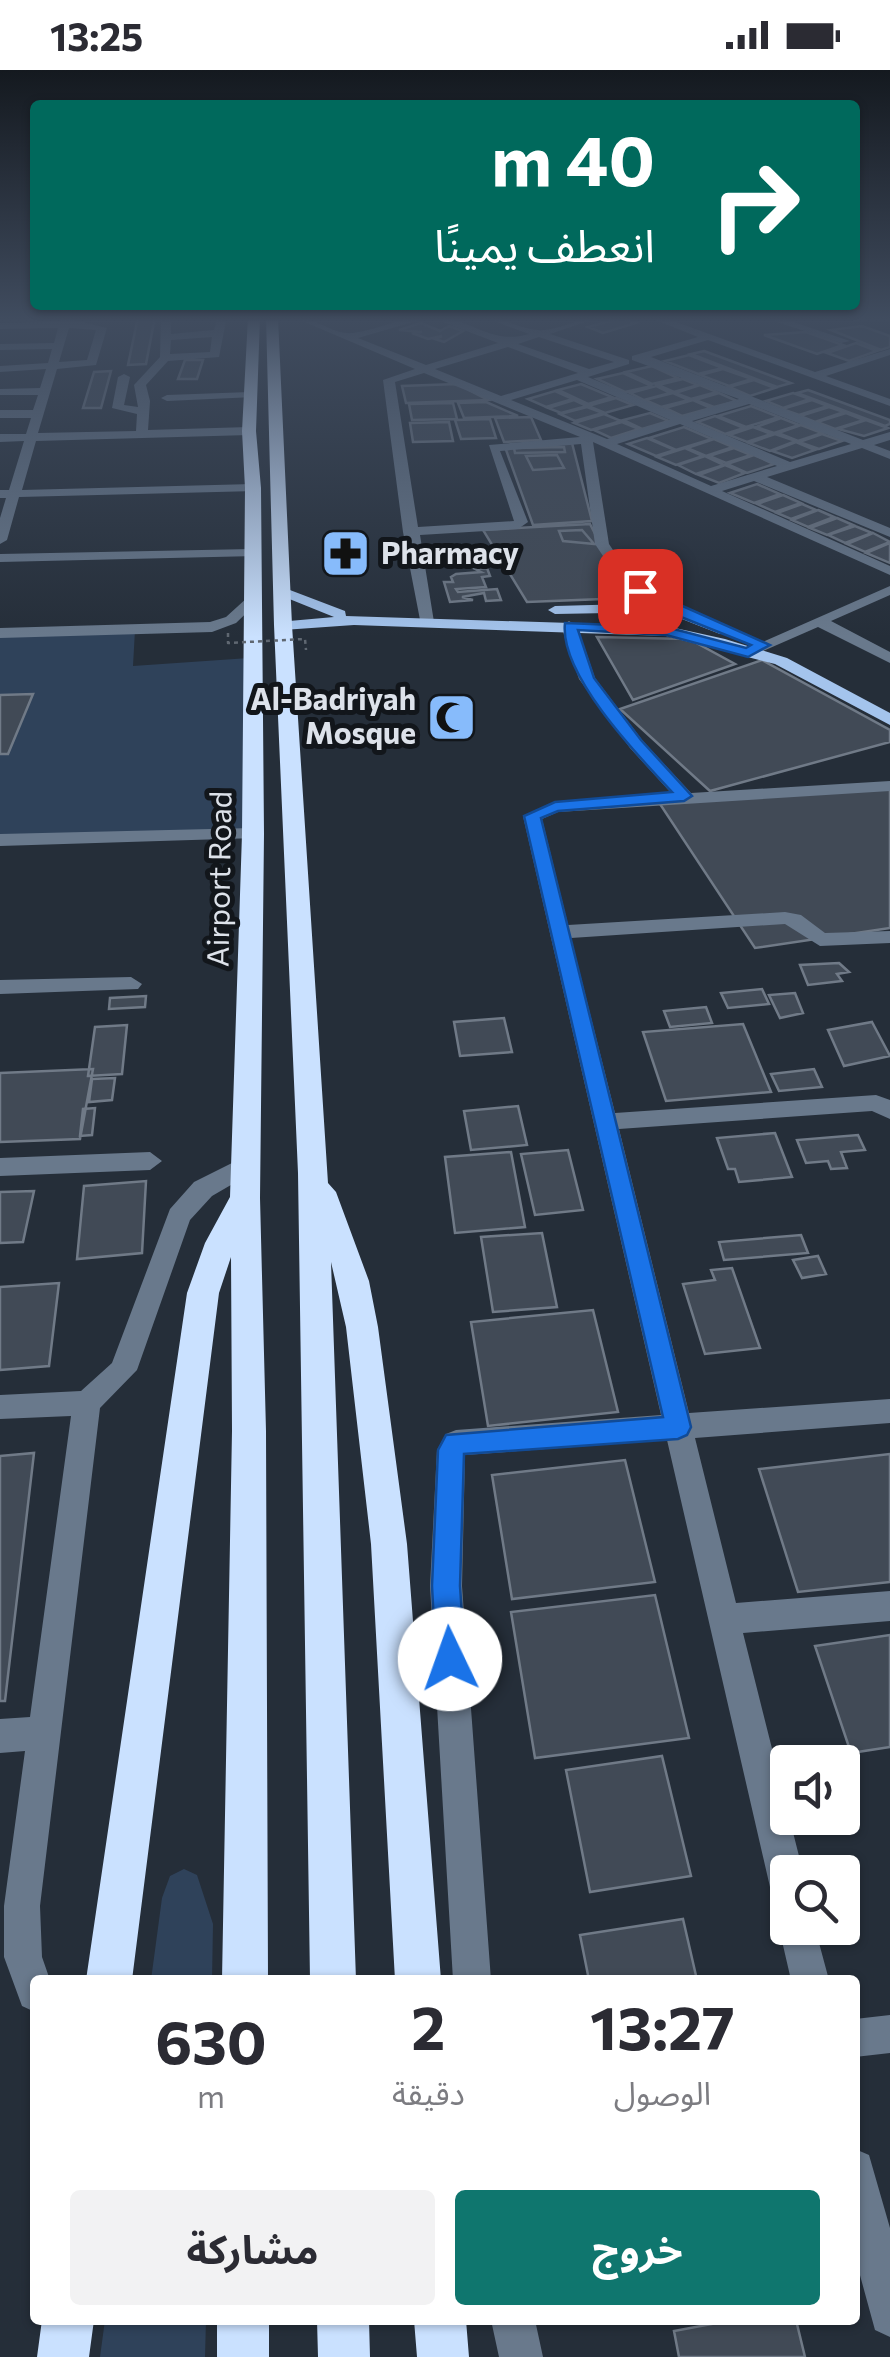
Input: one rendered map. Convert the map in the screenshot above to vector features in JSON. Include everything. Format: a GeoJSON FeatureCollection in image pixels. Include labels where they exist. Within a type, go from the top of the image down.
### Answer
{"type":"FeatureCollection","features":[{"type":"Feature","properties":{"kind":"highway","name":"Airport Road"},"geometry":{"type":"LineString","coordinates":[[245,1975],[249,1431],[245,1182],[253,600],[249,424]]}},
{"type":"Feature","properties":{"kind":"highway","name":"Airport Road"},"geometry":{"type":"LineString","coordinates":[[270,424],[313,1172],[316,1427],[333,1975]]}},
{"type":"Feature","properties":{"kind":"highway"},"geometry":{"type":"LineString","coordinates":[[313,1172],[353,1282],[362,1327],[389,1544],[418,1975]]}},
{"type":"Feature","properties":{"kind":"highway"},"geometry":{"type":"LineString","coordinates":[[110,1975],[203,1293],[245,1182]]}},
{"type":"Feature","properties":{"kind":"highway"},"geometry":{"type":"LineString","coordinates":[[64,2357],[67,2325]]}},
{"type":"Feature","properties":{"kind":"highway"},"geometry":{"type":"LineString","coordinates":[[243,2325],[243,2357]]}},
{"type":"Feature","properties":{"kind":"highway"},"geometry":{"type":"LineString","coordinates":[[343,2325],[344,2357]]}},
{"type":"Feature","properties":{"kind":"highway"},"geometry":{"type":"LineString","coordinates":[[440,2325],[443,2357]]}},
{"type":"Feature","properties":{"kind":"main road"},"geometry":{"type":"LineString","coordinates":[[282,591],[316,608],[343,614],[666,631],[755,649]]}},
{"type":"Feature","properties":{"kind":"main road"},"geometry":{"type":"LineString","coordinates":[[284,626],[336,620],[666,606],[890,720]]}},
{"type":"Feature","properties":{"kind":"street"},"geometry":{"type":"LineString","coordinates":[[2,531],[7,494],[35,424]]}},
{"type":"Feature","properties":{"kind":"street"},"geometry":{"type":"LineString","coordinates":[[142,434],[143,424]]}},
{"type":"Feature","properties":{"kind":"street"},"geometry":{"type":"LineString","coordinates":[[394,424],[426,618]]}},
{"type":"Feature","properties":{"kind":"street"},"geometry":{"type":"LineString","coordinates":[[557,424],[890,570]]}},
{"type":"Feature","properties":{"kind":"street"},"geometry":{"type":"LineString","coordinates":[[606,443],[671,424]]}},
{"type":"Feature","properties":{"kind":"street"},"geometry":{"type":"LineString","coordinates":[[687,424],[788,466]]}},
{"type":"Feature","properties":{"kind":"street"},"geometry":{"type":"LineString","coordinates":[[810,424],[890,455]]}},
{"type":"Feature","properties":{"kind":"street"},"geometry":{"type":"LineString","coordinates":[[0,438],[249,432]]}},
{"type":"Feature","properties":{"kind":"street"},"geometry":{"type":"LineString","coordinates":[[707,491],[890,436]]}},
{"type":"Feature","properties":{"kind":"street"},"geometry":{"type":"LineString","coordinates":[[410,532],[518,525],[522,522],[493,448],[586,437]]}},
{"type":"Feature","properties":{"kind":"street"},"geometry":{"type":"LineString","coordinates":[[586,437],[602,544],[610,560],[640,591],[666,606]]}},
{"type":"Feature","properties":{"kind":"street"},"geometry":{"type":"LineString","coordinates":[[753,476],[890,533]]}},
{"type":"Feature","properties":{"kind":"street"},"geometry":{"type":"LineString","coordinates":[[7,494],[253,488]]}},
{"type":"Feature","properties":{"kind":"street"},"geometry":{"type":"LineString","coordinates":[[871,523],[890,516]]}},
{"type":"Feature","properties":{"kind":"street"},"geometry":{"type":"LineString","coordinates":[[0,558],[252,553]]}},
{"type":"Feature","properties":{"kind":"street"},"geometry":{"type":"LineString","coordinates":[[755,649],[890,590]]}},
{"type":"Feature","properties":{"kind":"street"},"geometry":{"type":"LineString","coordinates":[[0,633],[212,626],[231,620],[253,600]]}},
{"type":"Feature","properties":{"kind":"street"},"geometry":{"type":"LineString","coordinates":[[818,621],[890,658]]}},
{"type":"Feature","properties":{"kind":"street"},"geometry":{"type":"LineString","coordinates":[[570,626],[587,679],[636,744],[684,796]]}},
{"type":"Feature","properties":{"kind":"street"},"geometry":{"type":"LineString","coordinates":[[780,1855],[532,816],[555,806],[890,786]]}},
{"type":"Feature","properties":{"kind":"street"},"geometry":{"type":"LineString","coordinates":[[0,840],[252,834]]}},
{"type":"Feature","properties":{"kind":"street"},"geometry":{"type":"LineString","coordinates":[[559,932],[785,918],[801,924],[812,938],[820,940],[890,937]]}},
{"type":"Feature","properties":{"kind":"street"},"geometry":{"type":"LineString","coordinates":[[0,987],[131,984]]}},
{"type":"Feature","properties":{"kind":"street"},"geometry":{"type":"LineString","coordinates":[[605,1122],[876,1103],[890,1111]]}},
{"type":"Feature","properties":{"kind":"street"},"geometry":{"type":"LineString","coordinates":[[0,1167],[150,1161]]}},
{"type":"Feature","properties":{"kind":"street"},"geometry":{"type":"LineString","coordinates":[[0,1408],[87,1402],[123,1370],[179,1216],[203,1189],[245,1182]]}},
{"type":"Feature","properties":{"kind":"street"},"geometry":{"type":"LineString","coordinates":[[30,1980],[22,1958],[22,1906],[87,1402]]}},
{"type":"Feature","properties":{"kind":"street"},"geometry":{"type":"LineString","coordinates":[[472,1975],[446,1586],[451,1450],[456,1443],[890,1411]]}},
{"type":"Feature","properties":{"kind":"street"},"geometry":{"type":"LineString","coordinates":[[724,1620],[890,1606]]}},
{"type":"Feature","properties":{"kind":"street"},"geometry":{"type":"LineString","coordinates":[[0,1736],[42,1732]]}},
{"type":"Feature","properties":{"kind":"street"},"geometry":{"type":"LineString","coordinates":[[801,1945],[809,1975]]}},
{"type":"Feature","properties":{"kind":"street"},"geometry":{"type":"LineString","coordinates":[[860,2037],[890,2034]]}},
{"type":"Feature","properties":{"kind":"street"},"geometry":{"type":"LineString","coordinates":[[860,2190],[890,2315]]}},
{"type":"Feature","properties":{"kind":"street"},"geometry":{"type":"LineString","coordinates":[[515,2325],[521,2357]]}},
{"type":"Feature","properties":{"kind":"path"},"geometry":{"type":"LineString","coordinates":[[228,633],[228,644],[305,639],[306,650]]}},
{"type":"Feature","properties":{"kind":"shaded area"},"geometry":{"type":"Polygon","coordinates":[[[135,630],[133,666],[249,658],[247,832],[0,837],[0,634],[135,630]]]}},
{"type":"Feature","properties":{"kind":"shaded area"},"geometry":{"type":"Polygon","coordinates":[[[184,1869],[197,1875],[213,1924],[212,1975],[152,1975],[162,1898],[170,1876],[184,1869]]]}},
{"type":"Feature","properties":{"kind":"shaded area"},"geometry":{"type":"Polygon","coordinates":[[[104,2325],[206,2325],[205,2357],[100,2357],[104,2325]]]}},
{"type":"Feature","properties":{"kind":"building"},"geometry":{"type":"Polygon","coordinates":[[[410,424],[449,424],[453,441],[413,442],[410,424]]]}},
{"type":"Feature","properties":{"kind":"building"},"geometry":{"type":"Polygon","coordinates":[[[456,424],[491,424],[496,438],[461,439],[456,424]]]}},
{"type":"Feature","properties":{"kind":"building"},"geometry":{"type":"Polygon","coordinates":[[[497,424],[534,424],[541,440],[504,442],[497,424]]]}},
{"type":"Feature","properties":{"kind":"building"},"geometry":{"type":"Polygon","coordinates":[[[576,424],[612,424],[591,430],[576,424]]]}},
{"type":"Feature","properties":{"kind":"building"},"geometry":{"type":"Polygon","coordinates":[[[616,424],[639,429],[611,438],[594,430],[616,424]]]}},
{"type":"Feature","properties":{"kind":"building"},"geometry":{"type":"Polygon","coordinates":[[[631,424],[660,424],[642,429],[631,424]]]}},
{"type":"Feature","properties":{"kind":"building"},"geometry":{"type":"Polygon","coordinates":[[[701,424],[734,424],[744,428],[725,434],[701,424]]]}},
{"type":"Feature","properties":{"kind":"building"},"geometry":{"type":"Polygon","coordinates":[[[765,424],[799,425],[774,433],[756,427],[765,424]]]}},
{"type":"Feature","properties":{"kind":"building"},"geometry":{"type":"Polygon","coordinates":[[[821,424],[852,424],[835,429],[821,424]]]}},
{"type":"Feature","properties":{"kind":"building"},"geometry":{"type":"Polygon","coordinates":[[[854,424],[888,428],[864,436],[838,429],[854,424]]]}},
{"type":"Feature","properties":{"kind":"building"},"geometry":{"type":"Polygon","coordinates":[[[801,425],[822,433],[798,441],[778,433],[801,425]]]}},
{"type":"Feature","properties":{"kind":"building"},"geometry":{"type":"Polygon","coordinates":[[[684,427],[712,439],[676,450],[649,438],[684,427]]]}},
{"type":"Feature","properties":{"kind":"building"},"geometry":{"type":"Polygon","coordinates":[[[753,427],[771,434],[747,442],[729,435],[753,427]]]}},
{"type":"Feature","properties":{"kind":"building"},"geometry":{"type":"Polygon","coordinates":[[[775,434],[796,441],[770,451],[749,443],[775,434]]]}},
{"type":"Feature","properties":{"kind":"building"},"geometry":{"type":"Polygon","coordinates":[[[822,434],[842,441],[819,449],[799,442],[822,434]]]}},
{"type":"Feature","properties":{"kind":"building"},"geometry":{"type":"Polygon","coordinates":[[[647,438],[675,450],[656,456],[628,444],[647,438]]]}},
{"type":"Feature","properties":{"kind":"building"},"geometry":{"type":"Polygon","coordinates":[[[714,439],[733,447],[706,456],[687,448],[714,439]]]}},
{"type":"Feature","properties":{"kind":"building"},"geometry":{"type":"Polygon","coordinates":[[[796,442],[815,450],[792,458],[772,451],[796,442]]]}},
{"type":"Feature","properties":{"kind":"building"},"geometry":{"type":"Polygon","coordinates":[[[572,443],[592,521],[533,525],[505,447],[572,443]]]}},
{"type":"Feature","properties":{"kind":"building"},"geometry":{"type":"Polygon","coordinates":[[[564,447],[565,452],[515,453],[514,448],[564,447]]]}},
{"type":"Feature","properties":{"kind":"building"},"geometry":{"type":"Polygon","coordinates":[[[685,448],[703,456],[676,465],[657,457],[685,448]]]}},
{"type":"Feature","properties":{"kind":"building"},"geometry":{"type":"Polygon","coordinates":[[[734,448],[751,455],[726,463],[709,456],[734,448]]]}},
{"type":"Feature","properties":{"kind":"building"},"geometry":{"type":"Polygon","coordinates":[[[557,455],[564,468],[533,470],[526,456],[557,455]]]}},
{"type":"Feature","properties":{"kind":"building"},"geometry":{"type":"Polygon","coordinates":[[[754,455],[774,464],[747,473],[727,464],[754,455]]]}},
{"type":"Feature","properties":{"kind":"building"},"geometry":{"type":"Polygon","coordinates":[[[705,456],[724,465],[696,474],[678,465],[705,456]]]}},
{"type":"Feature","properties":{"kind":"building"},"geometry":{"type":"Polygon","coordinates":[[[725,465],[745,473],[719,483],[699,475],[725,465]]]}},
{"type":"Feature","properties":{"kind":"building"},"geometry":{"type":"Polygon","coordinates":[[[757,484],[780,494],[754,503],[730,493],[757,484]]]}},
{"type":"Feature","properties":{"kind":"building"},"geometry":{"type":"Polygon","coordinates":[[[783,495],[801,503],[775,512],[757,504],[783,495]]]}},
{"type":"Feature","properties":{"kind":"building"},"geometry":{"type":"Polygon","coordinates":[[[802,504],[816,510],[791,519],[777,513],[802,504]]]}},
{"type":"Feature","properties":{"kind":"building"},"geometry":{"type":"Polygon","coordinates":[[[818,510],[834,517],[808,527],[792,520],[818,510]]]}},
{"type":"Feature","properties":{"kind":"building"},"geometry":{"type":"Polygon","coordinates":[[[837,518],[853,525],[827,535],[810,528],[837,518]]]}},
{"type":"Feature","properties":{"kind":"building"},"geometry":{"type":"Polygon","coordinates":[[[590,524],[628,598],[527,602],[483,530],[590,524]]]}},
{"type":"Feature","properties":{"kind":"building"},"geometry":{"type":"Polygon","coordinates":[[[855,526],[872,533],[845,543],[828,535],[855,526]]]}},
{"type":"Feature","properties":{"kind":"building"},"geometry":{"type":"Polygon","coordinates":[[[582,530],[594,544],[563,541],[559,531],[582,530]]]}},
{"type":"Feature","properties":{"kind":"building"},"geometry":{"type":"Polygon","coordinates":[[[873,533],[890,542],[865,552],[847,544],[873,533]]]}},
{"type":"Feature","properties":{"kind":"building"},"geometry":{"type":"Polygon","coordinates":[[[890,543],[890,563],[866,553],[890,543]]]}},
{"type":"Feature","properties":{"kind":"building"},"geometry":{"type":"Polygon","coordinates":[[[487,568],[490,576],[482,577],[486,587],[456,589],[497,589],[501,600],[486,601],[484,593],[462,597],[473,600],[450,602],[444,582],[453,582],[451,577],[456,574],[487,568]]]}},
{"type":"Feature","properties":{"kind":"building"},"geometry":{"type":"Polygon","coordinates":[[[597,637],[689,639],[735,664],[633,700],[597,637]]]}},
{"type":"Feature","properties":{"kind":"building"},"geometry":{"type":"Polygon","coordinates":[[[762,660],[890,730],[890,742],[710,791],[620,709],[762,660]]]}},
{"type":"Feature","properties":{"kind":"building"},"geometry":{"type":"Polygon","coordinates":[[[33,694],[8,754],[0,754],[0,695],[33,694]]]}},
{"type":"Feature","properties":{"kind":"building"},"geometry":{"type":"Polygon","coordinates":[[[890,789],[890,928],[755,948],[656,798],[890,789]]]}},
{"type":"Feature","properties":{"kind":"building"},"geometry":{"type":"Polygon","coordinates":[[[839,963],[849,972],[837,974],[842,981],[808,985],[800,965],[839,963]]]}},
{"type":"Feature","properties":{"kind":"building"},"geometry":{"type":"Polygon","coordinates":[[[762,989],[769,1004],[728,1008],[721,993],[762,989]]]}},
{"type":"Feature","properties":{"kind":"building"},"geometry":{"type":"Polygon","coordinates":[[[795,993],[803,1013],[780,1018],[769,995],[795,993]]]}},
{"type":"Feature","properties":{"kind":"building"},"geometry":{"type":"Polygon","coordinates":[[[146,996],[145,1007],[109,1009],[110,998],[146,996]]]}},
{"type":"Feature","properties":{"kind":"building"},"geometry":{"type":"Polygon","coordinates":[[[706,1007],[712,1023],[670,1027],[664,1011],[706,1007]]]}},
{"type":"Feature","properties":{"kind":"building"},"geometry":{"type":"Polygon","coordinates":[[[504,1018],[512,1052],[460,1056],[454,1022],[504,1018]]]}},
{"type":"Feature","properties":{"kind":"building"},"geometry":{"type":"Polygon","coordinates":[[[872,1022],[890,1056],[844,1066],[828,1030],[872,1022]]]}},
{"type":"Feature","properties":{"kind":"building"},"geometry":{"type":"Polygon","coordinates":[[[743,1024],[771,1092],[666,1101],[643,1032],[743,1024]]]}},
{"type":"Feature","properties":{"kind":"building"},"geometry":{"type":"Polygon","coordinates":[[[127,1025],[122,1074],[88,1076],[95,1027],[127,1025]]]}},
{"type":"Feature","properties":{"kind":"building"},"geometry":{"type":"Polygon","coordinates":[[[93,1069],[80,1139],[0,1142],[0,1073],[93,1069]]]}},
{"type":"Feature","properties":{"kind":"building"},"geometry":{"type":"Polygon","coordinates":[[[814,1069],[822,1087],[779,1091],[771,1074],[814,1069]]]}},
{"type":"Feature","properties":{"kind":"building"},"geometry":{"type":"Polygon","coordinates":[[[115,1078],[112,1100],[89,1102],[92,1079],[115,1078]]]}},
{"type":"Feature","properties":{"kind":"building"},"geometry":{"type":"Polygon","coordinates":[[[518,1106],[527,1145],[471,1150],[464,1111],[518,1106]]]}},
{"type":"Feature","properties":{"kind":"building"},"geometry":{"type":"Polygon","coordinates":[[[95,1108],[92,1135],[80,1136],[83,1109],[95,1108]]]}},
{"type":"Feature","properties":{"kind":"building"},"geometry":{"type":"Polygon","coordinates":[[[775,1133],[792,1177],[739,1182],[735,1169],[728,1169],[717,1138],[775,1133]]]}},
{"type":"Feature","properties":{"kind":"building"},"geometry":{"type":"Polygon","coordinates":[[[858,1135],[865,1150],[841,1152],[847,1168],[831,1169],[828,1161],[806,1163],[797,1140],[858,1135]]]}},
{"type":"Feature","properties":{"kind":"building"},"geometry":{"type":"Polygon","coordinates":[[[568,1150],[583,1210],[535,1215],[521,1154],[568,1150]]]}},
{"type":"Feature","properties":{"kind":"building"},"geometry":{"type":"Polygon","coordinates":[[[511,1152],[525,1227],[455,1233],[445,1157],[511,1152]]]}},
{"type":"Feature","properties":{"kind":"building"},"geometry":{"type":"Polygon","coordinates":[[[146,1181],[142,1253],[77,1259],[84,1186],[146,1181]]]}},
{"type":"Feature","properties":{"kind":"building"},"geometry":{"type":"Polygon","coordinates":[[[34,1191],[23,1242],[0,1243],[0,1192],[34,1191]]]}},
{"type":"Feature","properties":{"kind":"building"},"geometry":{"type":"Polygon","coordinates":[[[542,1233],[557,1307],[493,1312],[481,1237],[542,1233]]]}},
{"type":"Feature","properties":{"kind":"building"},"geometry":{"type":"Polygon","coordinates":[[[801,1235],[808,1253],[724,1260],[719,1242],[801,1235]]]}},
{"type":"Feature","properties":{"kind":"building"},"geometry":{"type":"Polygon","coordinates":[[[818,1256],[826,1274],[802,1278],[793,1260],[818,1256]]]}},
{"type":"Feature","properties":{"kind":"building"},"geometry":{"type":"Polygon","coordinates":[[[732,1268],[760,1348],[705,1354],[683,1284],[715,1280],[711,1270],[732,1268]]]}},
{"type":"Feature","properties":{"kind":"building"},"geometry":{"type":"Polygon","coordinates":[[[59,1283],[49,1366],[0,1370],[0,1287],[59,1283]]]}},
{"type":"Feature","properties":{"kind":"building"},"geometry":{"type":"Polygon","coordinates":[[[593,1310],[618,1412],[488,1426],[471,1322],[593,1310]]]}},
{"type":"Feature","properties":{"kind":"building"},"geometry":{"type":"Polygon","coordinates":[[[34,1453],[5,1701],[0,1701],[0,1456],[34,1453]]]}},
{"type":"Feature","properties":{"kind":"building"},"geometry":{"type":"Polygon","coordinates":[[[890,1454],[890,1582],[798,1592],[759,1469],[890,1454]]]}},
{"type":"Feature","properties":{"kind":"building"},"geometry":{"type":"Polygon","coordinates":[[[625,1460],[655,1582],[512,1599],[492,1475],[625,1460]]]}},
{"type":"Feature","properties":{"kind":"building"},"geometry":{"type":"Polygon","coordinates":[[[655,1595],[689,1738],[535,1758],[511,1612],[655,1595]]]}},
{"type":"Feature","properties":{"kind":"building"},"geometry":{"type":"Polygon","coordinates":[[[890,1635],[890,1747],[860,1752],[860,1745],[848,1745],[815,1646],[890,1635]]]}},
{"type":"Feature","properties":{"kind":"building"},"geometry":{"type":"Polygon","coordinates":[[[662,1756],[691,1876],[590,1892],[566,1770],[662,1756]]]}},
{"type":"Feature","properties":{"kind":"building"},"geometry":{"type":"Polygon","coordinates":[[[683,1919],[696,1975],[588,1975],[580,1935],[683,1919]]]}},
{"type":"Feature","properties":{"kind":"building"},"geometry":{"type":"Polygon","coordinates":[[[706,2325],[797,2325],[805,2357],[679,2357],[674,2331],[706,2325]]]}},
{"type":"Feature","properties":{"kind":"place","name":"Pharmacy"},"geometry":{"type":"Point","coordinates":[346,554]}},
{"type":"Feature","properties":{"kind":"place","name":"Al-Badriyah Mosque"},"geometry":{"type":"Point","coordinates":[451,717]}},
{"type":"Feature","properties":{"kind":"route"},"geometry":{"type":"LineString","coordinates":[[450,1659],[446,1586],[451,1450],[456,1443],[678,1427],[532,816],[555,806],[684,796],[636,744],[587,679],[570,626],[666,631],[748,652],[763,645],[666,606],[640,591]]}}]}
